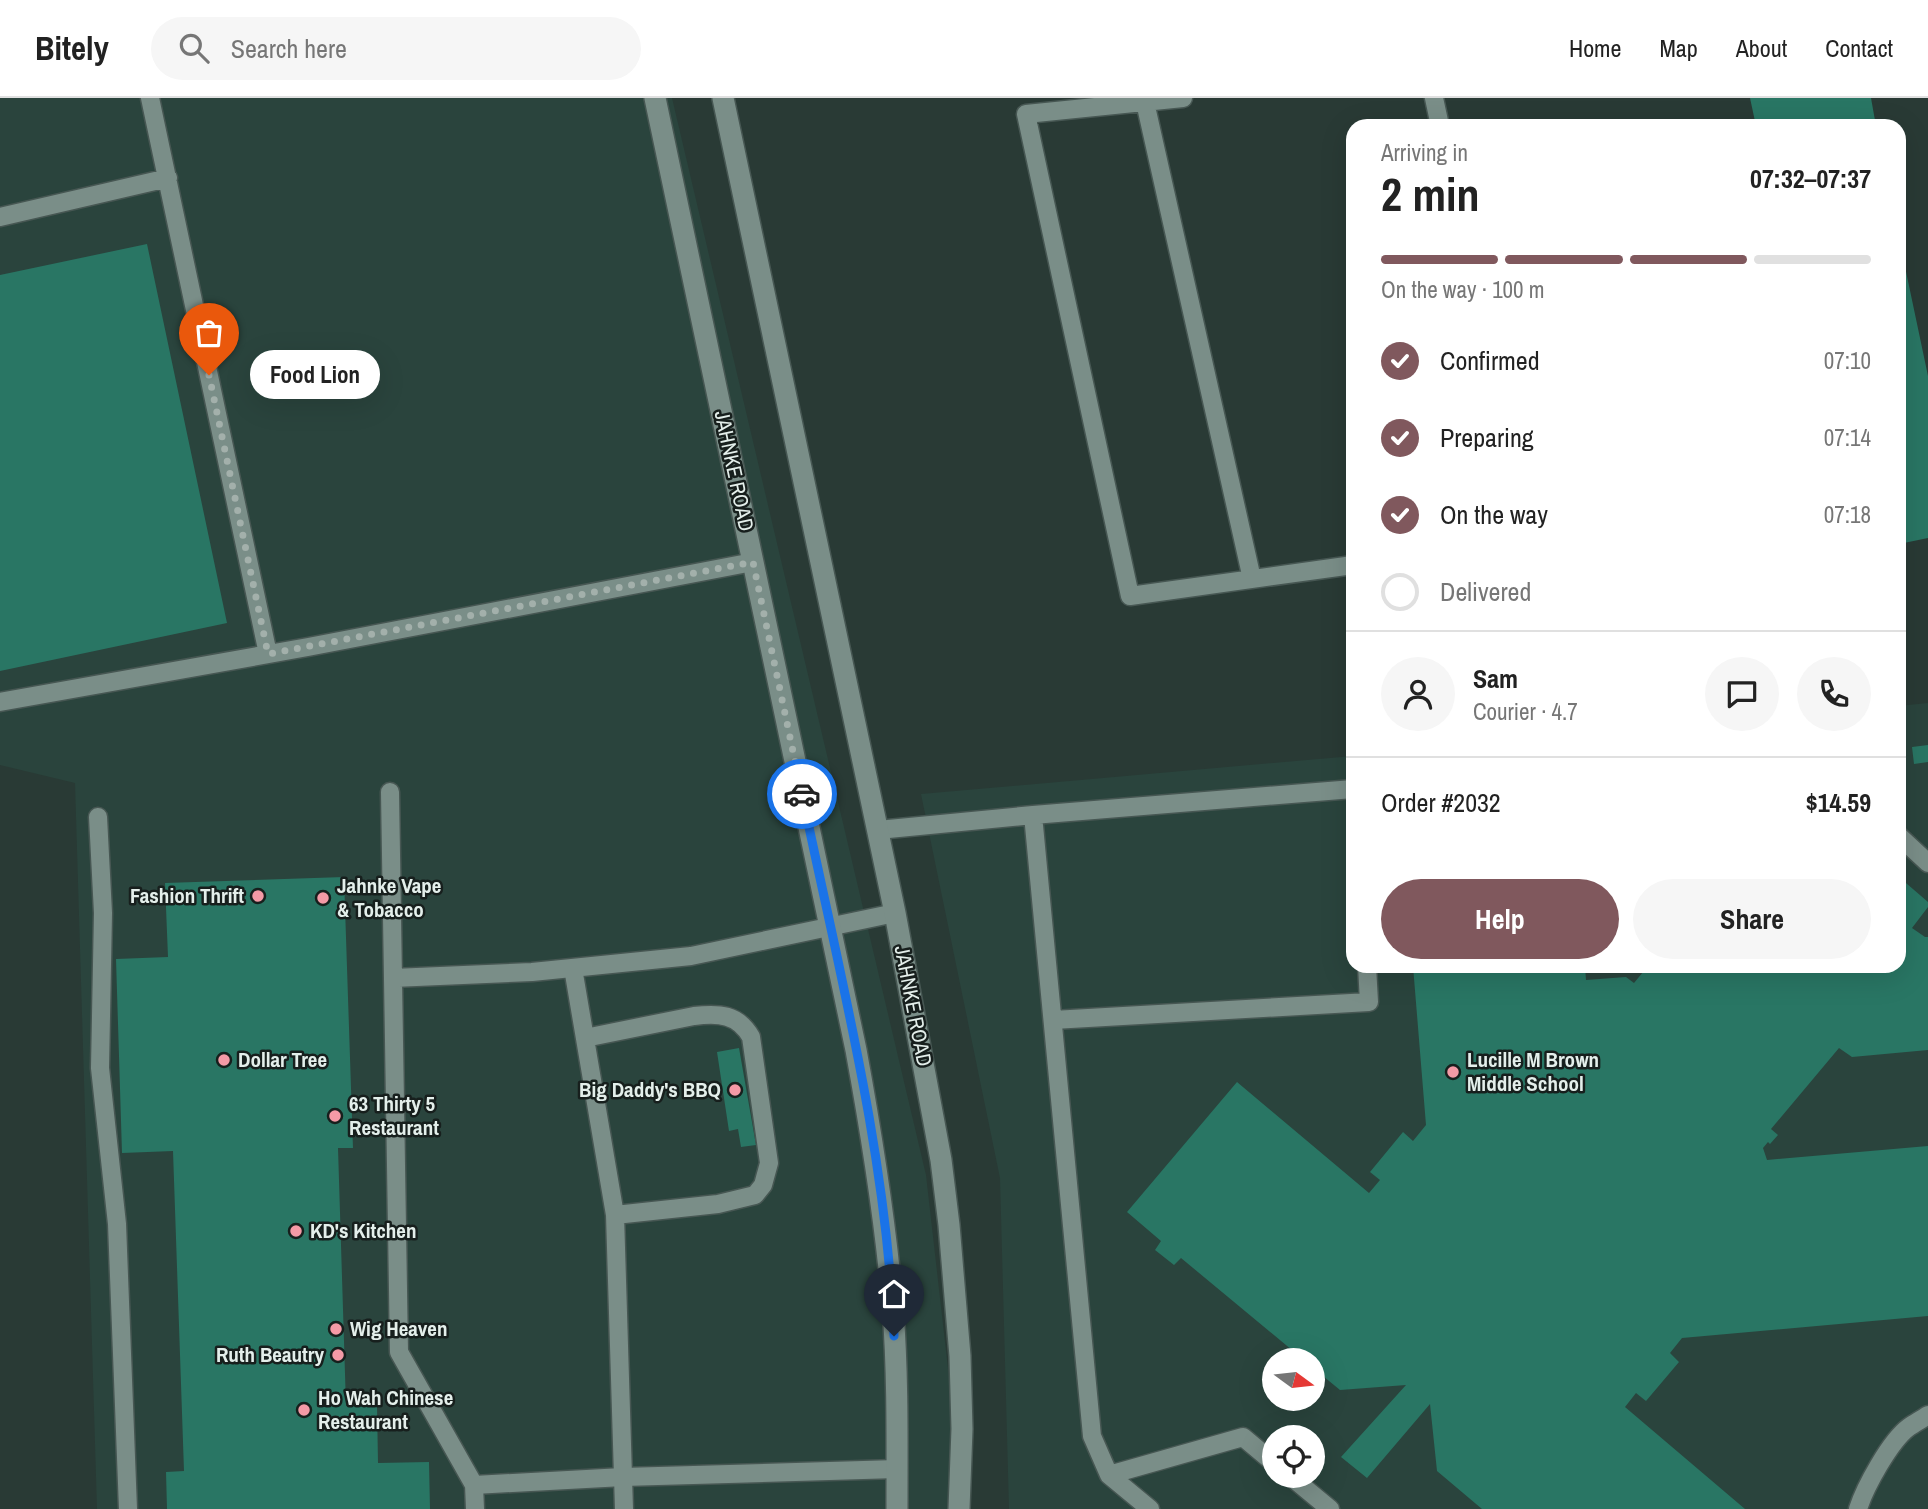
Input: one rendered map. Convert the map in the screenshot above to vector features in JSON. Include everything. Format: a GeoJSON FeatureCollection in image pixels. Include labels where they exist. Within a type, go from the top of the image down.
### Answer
{"type":"FeatureCollection","features":[{"type":"Feature","properties":{"kind":"main road","name":"JAHNKE ROAD"},"geometry":{"type":"LineString","coordinates":[[655,98],[856,1051],[879,1185],[893,1312],[897,1509]]}},
{"type":"Feature","properties":{"kind":"main road","name":"JAHNKE ROAD"},"geometry":{"type":"LineString","coordinates":[[723,98],[878,830],[931,1106],[949,1225],[960,1356],[962,1429],[959,1509]]}},
{"type":"Feature","properties":{"kind":"lane"},"geometry":{"type":"LineString","coordinates":[[150,98],[268,654]]}},
{"type":"Feature","properties":{"kind":"lane"},"geometry":{"type":"LineString","coordinates":[[1183,98],[1026,114],[1130,596],[1346,566]]}},
{"type":"Feature","properties":{"kind":"lane"},"geometry":{"type":"LineString","coordinates":[[1434,98],[1438,119]]}},
{"type":"Feature","properties":{"kind":"lane"},"geometry":{"type":"LineString","coordinates":[[1145,102],[1252,579]]}},
{"type":"Feature","properties":{"kind":"lane"},"geometry":{"type":"LineString","coordinates":[[0,217],[168,178]]}},
{"type":"Feature","properties":{"kind":"lane"},"geometry":{"type":"LineString","coordinates":[[0,702],[753,562]]}},
{"type":"Feature","properties":{"kind":"lane"},"geometry":{"type":"LineString","coordinates":[[878,830],[1346,790]]}},
{"type":"Feature","properties":{"kind":"lane"},"geometry":{"type":"LineString","coordinates":[[390,792],[399,1352],[474,1485],[475,1509]]}},
{"type":"Feature","properties":{"kind":"lane"},"geometry":{"type":"LineString","coordinates":[[1033,815],[1092,1436],[1109,1475],[1150,1509]]}},
{"type":"Feature","properties":{"kind":"lane"},"geometry":{"type":"LineString","coordinates":[[97,817],[103,913],[100,1068],[117,1224],[128,1509]]}},
{"type":"Feature","properties":{"kind":"lane"},"geometry":{"type":"LineString","coordinates":[[1906,843],[1928,863]]}},
{"type":"Feature","properties":{"kind":"lane"},"geometry":{"type":"LineString","coordinates":[[393,978],[573,968],[691,956],[895,913]]}},
{"type":"Feature","properties":{"kind":"lane"},"geometry":{"type":"LineString","coordinates":[[573,968],[615,1215],[624,1509]]}},
{"type":"Feature","properties":{"kind":"lane"},"geometry":{"type":"LineString","coordinates":[[1053,1020],[1369,1002],[1367,973]]}},
{"type":"Feature","properties":{"kind":"lane"},"geometry":{"type":"LineString","coordinates":[[585,1038],[711,1014],[743,1024],[751,1037],[769,1163],[763,1185],[755,1195],[718,1204],[615,1215]]}},
{"type":"Feature","properties":{"kind":"lane"},"geometry":{"type":"LineString","coordinates":[[1858,1509],[1881,1461],[1906,1429],[1928,1415]]}},
{"type":"Feature","properties":{"kind":"lane"},"geometry":{"type":"LineString","coordinates":[[1109,1475],[1242,1437],[1262,1453]]}},
{"type":"Feature","properties":{"kind":"lane"},"geometry":{"type":"LineString","coordinates":[[474,1485],[623,1477],[897,1469]]}},
{"type":"Feature","properties":{"kind":"lane"},"geometry":{"type":"LineString","coordinates":[[1305,1488],[1330,1509]]}},
{"type":"Feature","properties":{"kind":"shaded area"},"geometry":{"type":"Polygon","coordinates":[[[0,98],[672,98],[926,1175],[964,1509],[97,1509],[75,783],[0,765],[0,98]]]}},
{"type":"Feature","properties":{"kind":"shaded area","name":"Lucille M Brown Middle School"},"geometry":{"type":"Polygon","coordinates":[[[1928,703],[1928,1509],[1009,1509],[1000,1178],[921,794],[1346,757],[1346,973],[1906,973],[1906,705],[1928,703]]]}},
{"type":"Feature","properties":{"kind":"building"},"geometry":{"type":"Polygon","coordinates":[[[1750,98],[1871,98],[1875,119],[1754,119],[1750,98]]]}},
{"type":"Feature","properties":{"kind":"building"},"geometry":{"type":"Polygon","coordinates":[[[147,244],[227,623],[0,671],[0,275],[147,244]]]}},
{"type":"Feature","properties":{"kind":"building"},"geometry":{"type":"Polygon","coordinates":[[[1906,272],[1928,376],[1928,538],[1906,543],[1906,272]]]}},
{"type":"Feature","properties":{"kind":"building"},"geometry":{"type":"Polygon","coordinates":[[[1928,745],[1928,762],[1914,764],[1912,747],[1928,745]]]}},
{"type":"Feature","properties":{"kind":"building"},"geometry":{"type":"Polygon","coordinates":[[[344,877],[353,1148],[338,1148],[346,1406],[377,1405],[378,1463],[429,1462],[430,1509],[167,1509],[166,1472],[184,1471],[173,1151],[122,1153],[116,959],[168,957],[165,883],[344,877]]]}},
{"type":"Feature","properties":{"kind":"building"},"geometry":{"type":"Polygon","coordinates":[[[1906,883],[1928,902],[1928,907],[1912,928],[1928,937],[1928,1050],[1852,1057],[1839,1048],[1771,1129],[1778,1135],[1763,1148],[1767,1160],[1928,1146],[1928,1316],[1682,1338],[1670,1353],[1679,1362],[1646,1401],[1636,1393],[1625,1407],[1745,1509],[1482,1509],[1437,1471],[1430,1404],[1367,1478],[1341,1457],[1406,1385],[1340,1390],[1325,1378],[1325,1348],[1290,1348],[1181,1258],[1174,1265],[1155,1250],[1161,1241],[1127,1212],[1237,1082],[1369,1193],[1380,1180],[1370,1172],[1403,1132],[1413,1141],[1426,1125],[1414,973],[1586,973],[1586,980],[1626,977],[1634,983],[1642,973],[1906,973],[1906,883]]]}},
{"type":"Feature","properties":{"kind":"building","name":"Big Daddy's BBQ"},"geometry":{"type":"Polygon","coordinates":[[[739,1048],[756,1145],[741,1147],[738,1129],[729,1131],[717,1052],[739,1048]]]}},
{"type":"Feature","properties":{"kind":"way so far"},"geometry":{"type":"LineString","coordinates":[[209,375],[268,654],[753,562],[802,794]]}},
{"type":"Feature","properties":{"kind":"place","name":"Food Lion"},"geometry":{"type":"Point","coordinates":[209,375]}},
{"type":"Feature","properties":{"kind":"place","name":"Fashion Thrift"},"geometry":{"type":"Point","coordinates":[258,896]}},
{"type":"Feature","properties":{"kind":"place","name":"Jahnke Vape & Tobacco"},"geometry":{"type":"Point","coordinates":[323,898]}},
{"type":"Feature","properties":{"kind":"place","name":"Dollar Tree"},"geometry":{"type":"Point","coordinates":[224,1060]}},
{"type":"Feature","properties":{"kind":"place","name":"Lucille M Brown Middle School"},"geometry":{"type":"Point","coordinates":[1453,1072]}},
{"type":"Feature","properties":{"kind":"place","name":"Big Daddy's BBQ"},"geometry":{"type":"Point","coordinates":[735,1090]}},
{"type":"Feature","properties":{"kind":"place","name":"63 Thirty 5 Restaurant"},"geometry":{"type":"Point","coordinates":[335,1116]}},
{"type":"Feature","properties":{"kind":"place","name":"KD's Kitchen"},"geometry":{"type":"Point","coordinates":[296,1231]}},
{"type":"Feature","properties":{"kind":"place","name":"Wig Heaven"},"geometry":{"type":"Point","coordinates":[336,1329]}},
{"type":"Feature","properties":{"kind":"place","name":"Ruth Beautry"},"geometry":{"type":"Point","coordinates":[338,1355]}},
{"type":"Feature","properties":{"kind":"place","name":"Ho Wah Chinese Restaurant"},"geometry":{"type":"Point","coordinates":[304,1410]}},
{"type":"Feature","properties":{"kind":"route"},"geometry":{"type":"LineString","coordinates":[[802,794],[870,1122],[884,1227],[894,1336]]}}]}
